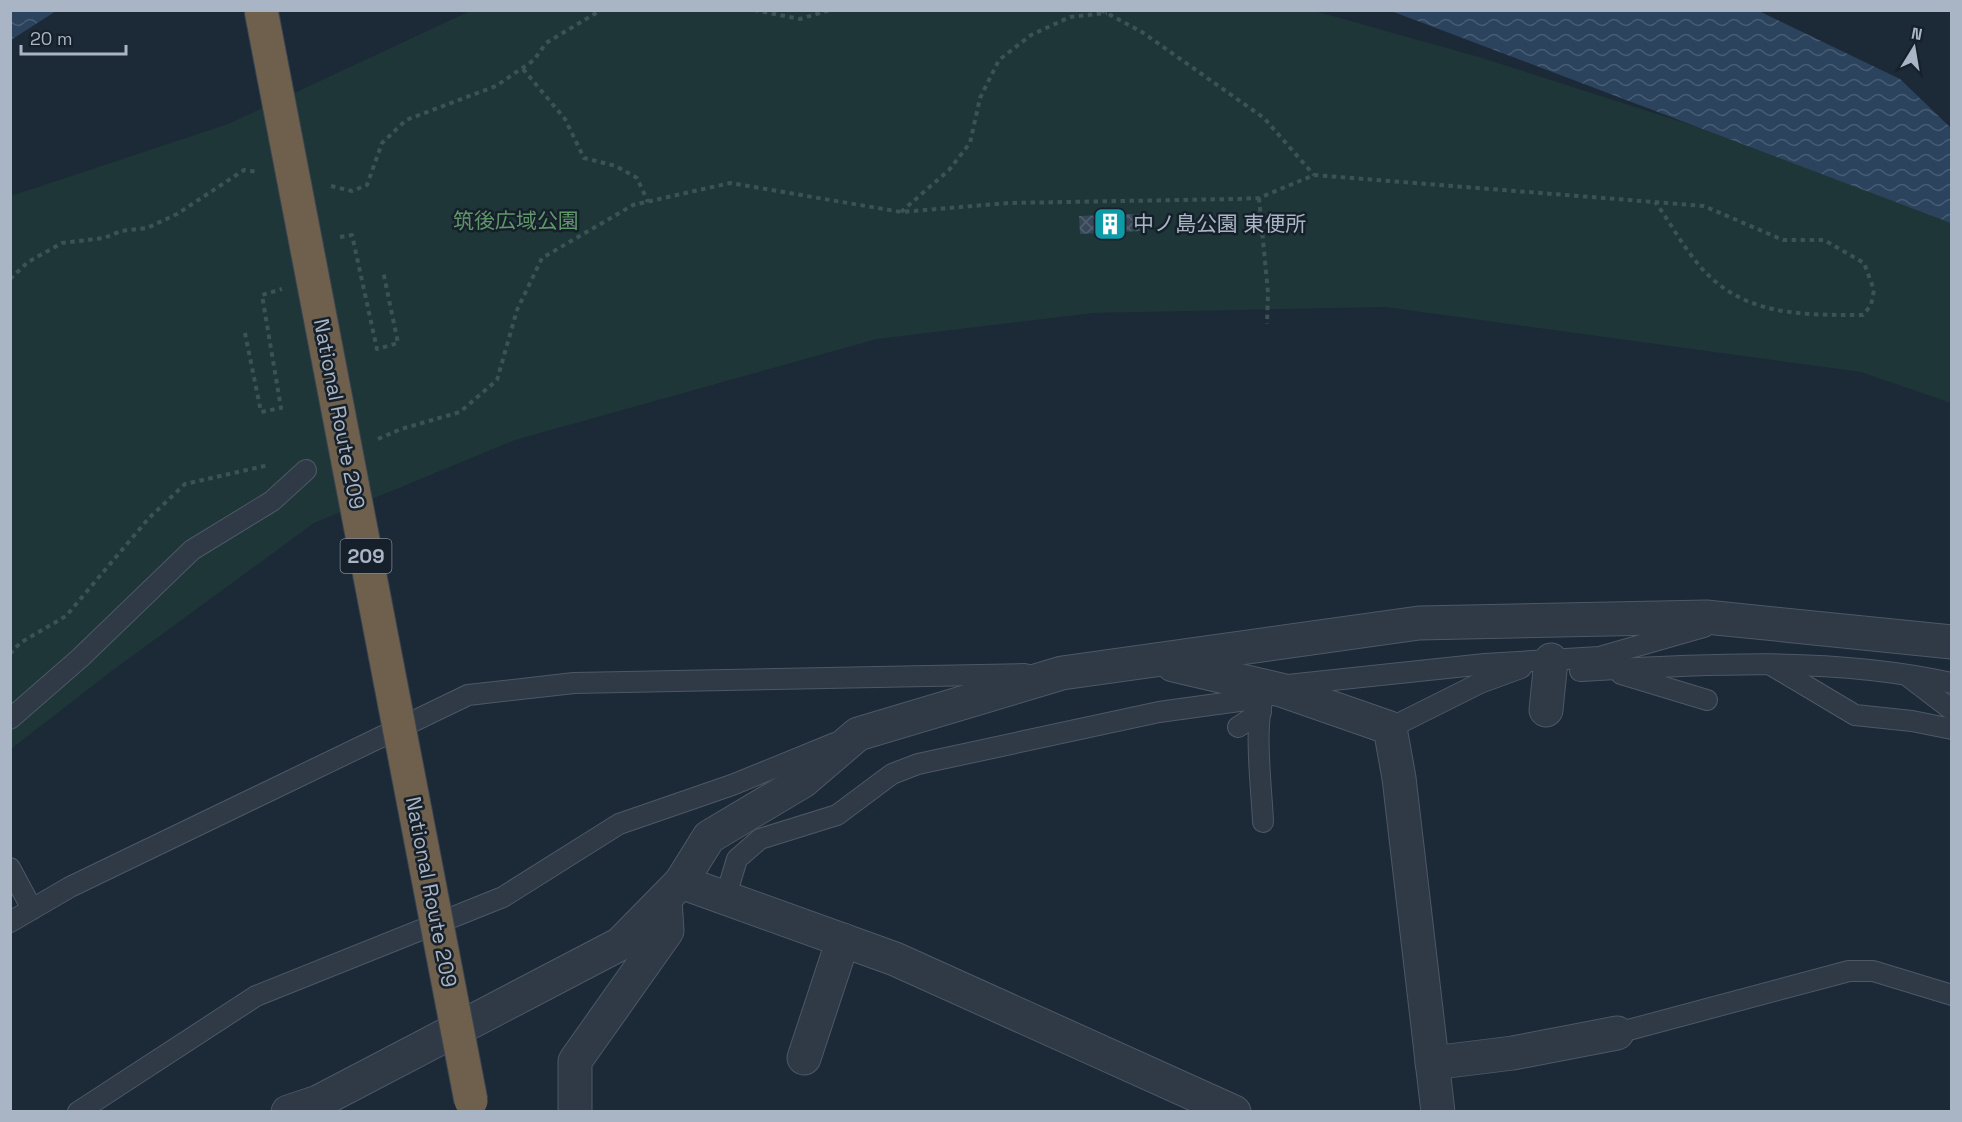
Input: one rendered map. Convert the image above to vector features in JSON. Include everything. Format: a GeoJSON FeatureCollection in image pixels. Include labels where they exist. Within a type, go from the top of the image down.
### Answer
{"type":"FeatureCollection","features":[{"type":"Feature","properties":{"kind":"highway","name":"National Route 209"},"geometry":{"type":"LineString","coordinates":[[261,10],[471,1101]]}},
{"type":"Feature","properties":{"kind":"street"},"geometry":{"type":"LineString","coordinates":[[309,1108],[620,944],[673,891],[709,837],[803,781],[858,734],[1062,673],[1419,623],[1706,617],[1952,642]]}},
{"type":"Feature","properties":{"kind":"street"},"geometry":{"type":"LineString","coordinates":[[1153,660],[1263,699],[1390,729],[1400,778],[1438,1112]]}},
{"type":"Feature","properties":{"kind":"street"},"geometry":{"type":"LineString","coordinates":[[1546,710],[1547,664]]}},
{"type":"Feature","properties":{"kind":"street"},"geometry":{"type":"LineString","coordinates":[[673,891],[725,899],[895,960],[1234,1112]]}},
{"type":"Feature","properties":{"kind":"street"},"geometry":{"type":"LineString","coordinates":[[575,1112],[575,1061],[667,931],[673,891]]}},
{"type":"Feature","properties":{"kind":"street"},"geometry":{"type":"LineString","coordinates":[[804,1058],[843,940]]}},
{"type":"Feature","properties":{"kind":"street"},"geometry":{"type":"LineString","coordinates":[[1432,1063],[1513,1053],[1617,1032]]}},
{"type":"Feature","properties":{"kind":"lane"},"geometry":{"type":"LineString","coordinates":[[10,719],[80,658],[192,550],[272,501],[306,471]]}},
{"type":"Feature","properties":{"kind":"lane"},"geometry":{"type":"LineString","coordinates":[[725,899],[737,859],[760,839],[837,815],[892,774],[918,764],[1160,712],[1599,657],[1731,619]]}},
{"type":"Feature","properties":{"kind":"lane"},"geometry":{"type":"LineString","coordinates":[[1390,729],[1480,683],[1547,664],[1603,670],[1769,664],[1835,666],[1952,683]]}},
{"type":"Feature","properties":{"kind":"lane"},"geometry":{"type":"LineString","coordinates":[[1769,664],[1855,715],[1912,721],[1952,729]]}},
{"type":"Feature","properties":{"kind":"lane"},"geometry":{"type":"LineString","coordinates":[[1603,670],[1707,700]]}},
{"type":"Feature","properties":{"kind":"lane"},"geometry":{"type":"LineString","coordinates":[[10,922],[70,888],[468,695],[574,683],[1062,673]]}},
{"type":"Feature","properties":{"kind":"lane"},"geometry":{"type":"LineString","coordinates":[[1908,676],[1952,710]]}},
{"type":"Feature","properties":{"kind":"lane"},"geometry":{"type":"LineString","coordinates":[[1238,727],[1263,699]]}},
{"type":"Feature","properties":{"kind":"lane"},"geometry":{"type":"LineString","coordinates":[[1263,699],[1259,746],[1263,822]]}},
{"type":"Feature","properties":{"kind":"lane"},"geometry":{"type":"LineString","coordinates":[[78,1112],[256,996],[503,897],[619,824],[732,784],[858,734]]}},
{"type":"Feature","properties":{"kind":"lane"},"geometry":{"type":"LineString","coordinates":[[10,868],[32,909]]}},
{"type":"Feature","properties":{"kind":"lane"},"geometry":{"type":"LineString","coordinates":[[1617,1032],[1849,972],[1873,972],[1952,995]]}},
{"type":"Feature","properties":{"kind":"path"},"geometry":{"type":"LineString","coordinates":[[754,10],[800,19],[830,10]]}},
{"type":"Feature","properties":{"kind":"path"},"geometry":{"type":"LineString","coordinates":[[1101,10],[1142,32],[1264,118],[1314,175]]}},
{"type":"Feature","properties":{"kind":"path"},"geometry":{"type":"LineString","coordinates":[[901,212],[949,170],[970,143],[980,98],[999,60],[1031,35],[1070,17],[1107,13]]}},
{"type":"Feature","properties":{"kind":"path"},"geometry":{"type":"LineString","coordinates":[[523,69],[565,119],[584,158],[616,166],[637,178],[648,202]]}},
{"type":"Feature","properties":{"kind":"path"},"geometry":{"type":"LineString","coordinates":[[369,443],[401,429],[460,412],[497,380],[517,310],[542,258],[633,205],[730,183],[901,212],[1009,203],[1259,198],[1314,175],[1655,202],[1704,206],[1783,240],[1824,240],[1864,263],[1874,290],[1871,305],[1863,315],[1807,315],[1759,307],[1749,303],[1722,290],[1691,256],[1655,202]]}},
{"type":"Feature","properties":{"kind":"path"},"geometry":{"type":"LineString","coordinates":[[1259,198],[1268,292],[1267,324]]}},
{"type":"Feature","properties":{"kind":"path"},"geometry":{"type":"LineString","coordinates":[[331,239],[352,235],[377,349],[398,343],[383,272]]}},
{"type":"Feature","properties":{"kind":"path"},"geometry":{"type":"LineString","coordinates":[[244,333],[261,412],[280,408],[262,295],[285,288]]}},
{"type":"Feature","properties":{"kind":"path"},"geometry":{"type":"LineString","coordinates":[[10,654],[20,643],[66,616],[149,518],[185,484],[269,465],[306,471]]}},
{"type":"Feature","properties":{"kind":"green space","name":"筑後広域公園"},"geometry":{"type":"Polygon","coordinates":[[[470,11],[1315,11],[1482,58],[1911,195],[1951,214],[1951,403],[1861,372],[1385,307],[1093,313],[877,339],[515,440],[314,523],[109,673],[11,749],[11,196],[228,124],[470,11]]]}},
{"type":"Feature","properties":{"kind":"water"},"geometry":{"type":"Polygon","coordinates":[[[11,10],[56,10],[56,11],[11,40],[11,10]]]}},
{"type":"Feature","properties":{"kind":"water"},"geometry":{"type":"Polygon","coordinates":[[[1391,11],[1759,11],[1900,79],[1951,128],[1951,223],[1391,11]]]}},
{"type":"Feature","properties":{"kind":"building","name":"中ノ島公園 東便所"},"geometry":{"type":"Polygon","coordinates":[[[1139,214],[1140,231],[1080,234],[1079,216],[1139,214]]]}},
{"type":"Feature","properties":{"kind":"place","name":"中ノ島公園 東便所"},"geometry":{"type":"Point","coordinates":[1110,224]}}]}
